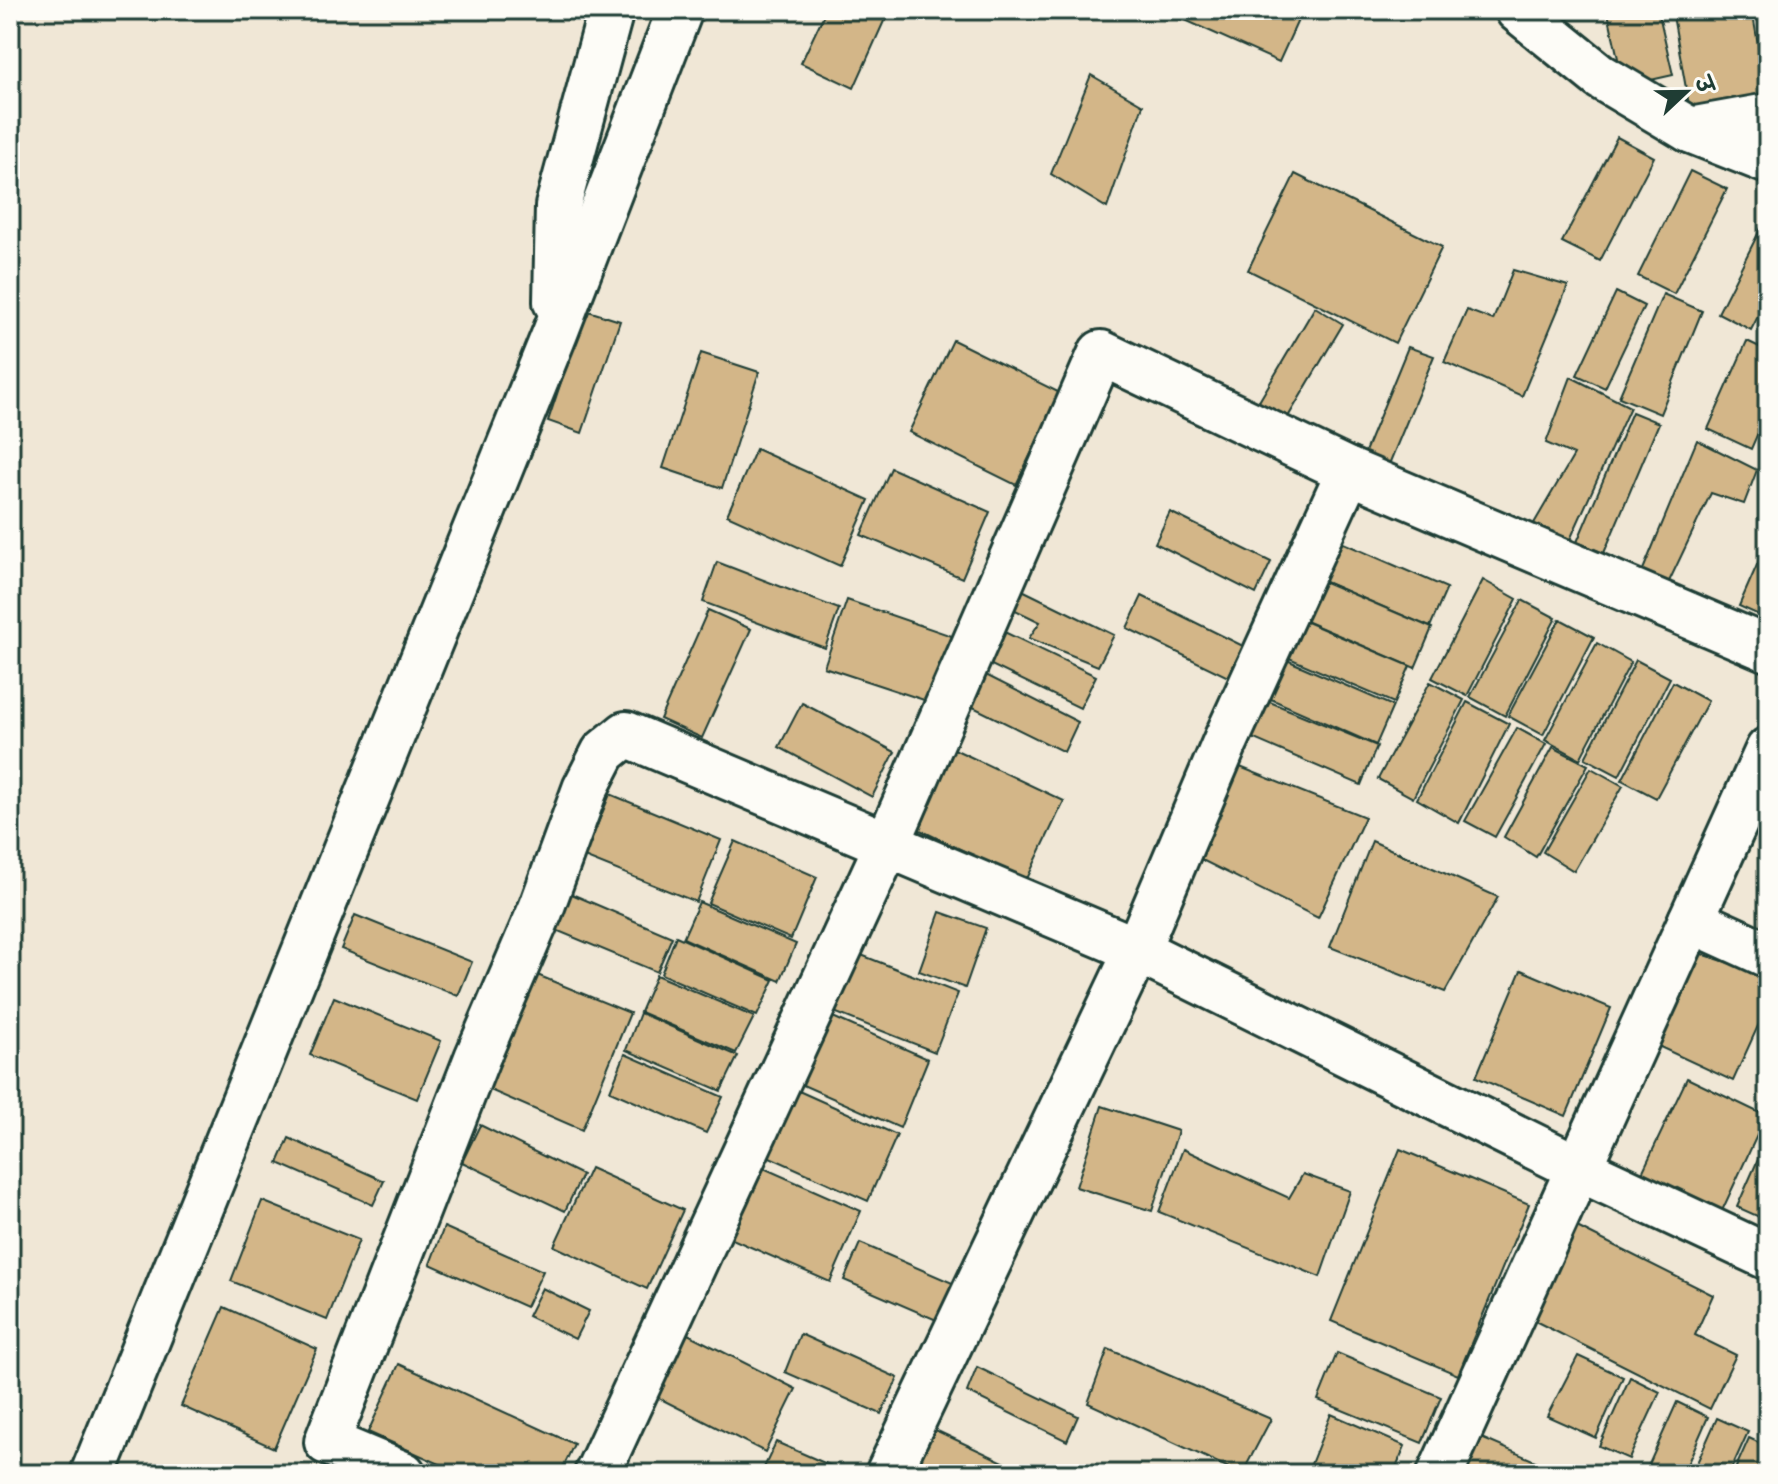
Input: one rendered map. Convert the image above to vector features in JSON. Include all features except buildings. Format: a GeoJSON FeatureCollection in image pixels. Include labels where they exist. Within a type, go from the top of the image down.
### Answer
{"type":"FeatureCollection","features":[{"type":"Feature","properties":{"kind":"street"},"geometry":{"type":"LineString","coordinates":[[555,333],[558,206],[611,10]]}},
{"type":"Feature","properties":{"kind":"street"},"geometry":{"type":"LineString","coordinates":[[93,1474],[555,333],[680,10]]}},
{"type":"Feature","properties":{"kind":"street"},"geometry":{"type":"LineString","coordinates":[[1519,10],[1601,77],[1690,130],[1768,161]]}},
{"type":"Feature","properties":{"kind":"street"},"geometry":{"type":"LineString","coordinates":[[1690,130],[1768,116]]}},
{"type":"Feature","properties":{"kind":"street"},"geometry":{"type":"LineString","coordinates":[[597,1474],[887,845],[1101,353],[1349,471],[1768,649]]}},
{"type":"Feature","properties":{"kind":"street"},"geometry":{"type":"LineString","coordinates":[[888,1474],[1137,950],[1226,740],[1349,471]]}},
{"type":"Feature","properties":{"kind":"street"},"geometry":{"type":"LineString","coordinates":[[380,1470],[327,1442],[477,1058],[541,909],[585,789],[604,752],[626,734],[1137,950],[1578,1168],[1768,1257]]}},
{"type":"Feature","properties":{"kind":"street"},"geometry":{"type":"LineString","coordinates":[[1440,1474],[1768,750]]}},
{"type":"Feature","properties":{"kind":"street"},"geometry":{"type":"LineString","coordinates":[[1691,920],[1768,955]]}}]}
